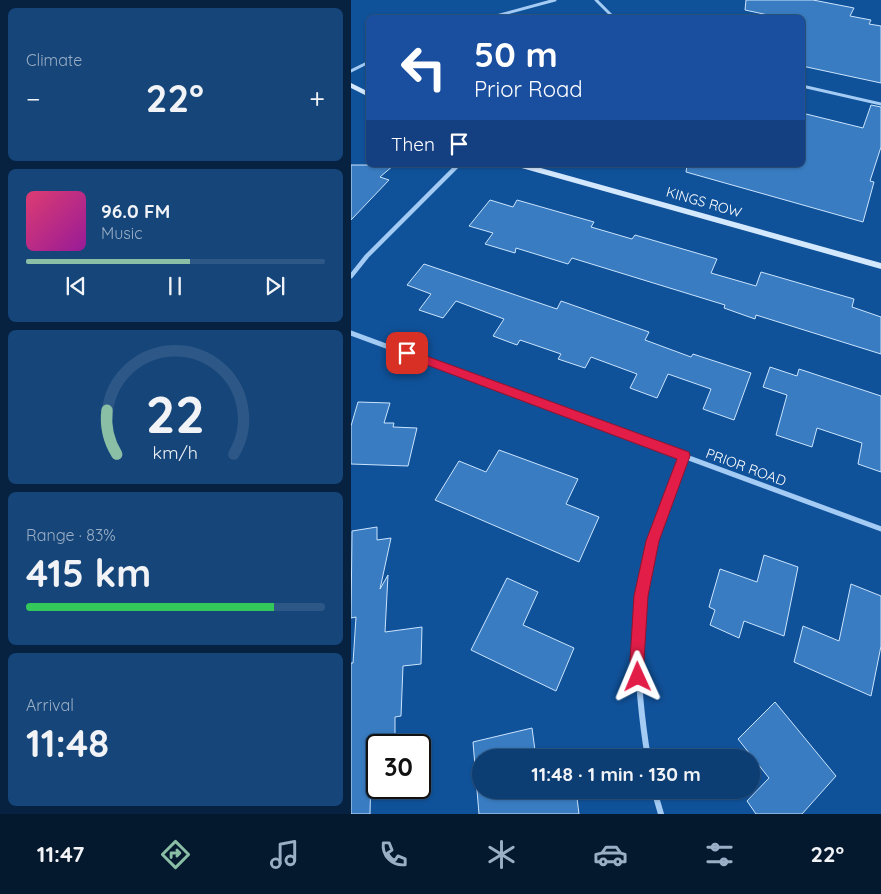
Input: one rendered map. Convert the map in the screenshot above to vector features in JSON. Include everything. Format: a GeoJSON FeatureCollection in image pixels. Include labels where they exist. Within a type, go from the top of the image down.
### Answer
{"type":"FeatureCollection","features":[{"type":"Feature","properties":{"kind":"main road"},"geometry":{"type":"LineString","coordinates":[[351,85],[366,93]]}},
{"type":"Feature","properties":{"kind":"main road","name":"KINGS ROW"},"geometry":{"type":"LineString","coordinates":[[528,167],[881,266]]}},
{"type":"Feature","properties":{"kind":"street"},"geometry":{"type":"LineString","coordinates":[[500,15],[555,0]]}},
{"type":"Feature","properties":{"kind":"street"},"geometry":{"type":"LineString","coordinates":[[596,0],[611,15]]}},
{"type":"Feature","properties":{"kind":"street"},"geometry":{"type":"LineString","coordinates":[[351,72],[366,64]]}},
{"type":"Feature","properties":{"kind":"street"},"geometry":{"type":"LineString","coordinates":[[805,87],[881,104]]}},
{"type":"Feature","properties":{"kind":"street"},"geometry":{"type":"LineString","coordinates":[[351,276],[367,256],[456,167]]}},
{"type":"Feature","properties":{"kind":"street","name":"PRIOR ROAD"},"geometry":{"type":"LineString","coordinates":[[351,333],[881,529]]}},
{"type":"Feature","properties":{"kind":"street"},"geometry":{"type":"LineString","coordinates":[[646,749],[641,726],[637,660],[641,596],[653,541],[684,456]]}},
{"type":"Feature","properties":{"kind":"street"},"geometry":{"type":"LineString","coordinates":[[657,799],[661,814]]}},
{"type":"Feature","properties":{"kind":"building"},"geometry":{"type":"Polygon","coordinates":[[[746,0],[813,0],[854,8],[850,16],[871,20],[869,24],[881,26],[881,83],[805,67],[805,15],[768,15],[745,10],[746,0]]]}},
{"type":"Feature","properties":{"kind":"building"},"geometry":{"type":"Polygon","coordinates":[[[871,105],[881,107],[881,147],[870,181],[874,182],[863,222],[686,172],[687,167],[805,167],[805,114],[863,128],[871,105]]]}},
{"type":"Feature","properties":{"kind":"building"},"geometry":{"type":"Polygon","coordinates":[[[351,165],[392,167],[380,177],[389,180],[351,220],[351,165]]]}},
{"type":"Feature","properties":{"kind":"building"},"geometry":{"type":"Polygon","coordinates":[[[490,200],[513,207],[517,200],[594,222],[591,227],[632,239],[635,235],[717,259],[711,273],[756,286],[761,272],[854,299],[852,307],[881,317],[881,354],[756,315],[755,319],[724,308],[725,305],[572,258],[568,264],[516,248],[515,253],[485,244],[493,233],[469,226],[490,200]]]}},
{"type":"Feature","properties":{"kind":"building"},"geometry":{"type":"Polygon","coordinates":[[[424,264],[557,309],[561,301],[649,332],[645,340],[691,357],[693,354],[751,373],[734,420],[703,409],[711,389],[668,374],[657,398],[630,388],[637,374],[591,357],[585,368],[558,359],[561,354],[520,340],[517,345],[493,336],[504,319],[456,301],[443,318],[419,310],[431,294],[407,285],[424,264]]]}},
{"type":"Feature","properties":{"kind":"building"},"geometry":{"type":"Polygon","coordinates":[[[770,367],[797,376],[799,369],[881,396],[881,472],[858,464],[862,443],[817,428],[812,447],[776,435],[787,395],[763,387],[770,367]]]}},
{"type":"Feature","properties":{"kind":"building"},"geometry":{"type":"Polygon","coordinates":[[[358,402],[390,403],[384,423],[394,423],[393,427],[417,428],[408,466],[351,464],[351,426],[358,402]]]}},
{"type":"Feature","properties":{"kind":"building"},"geometry":{"type":"Polygon","coordinates":[[[499,450],[578,479],[566,504],[599,517],[579,562],[435,500],[459,461],[486,472],[499,450]]]}},
{"type":"Feature","properties":{"kind":"building"},"geometry":{"type":"Polygon","coordinates":[[[377,527],[377,540],[391,538],[380,589],[388,575],[385,632],[422,627],[421,664],[403,666],[401,716],[395,717],[395,734],[366,734],[366,799],[370,799],[370,814],[351,814],[351,663],[353,663],[356,617],[351,618],[352,531],[377,527]]]}},
{"type":"Feature","properties":{"kind":"building"},"geometry":{"type":"Polygon","coordinates":[[[764,555],[798,567],[784,636],[744,621],[739,638],[710,625],[715,610],[709,607],[720,569],[757,582],[764,555]]]}},
{"type":"Feature","properties":{"kind":"building"},"geometry":{"type":"Polygon","coordinates":[[[507,578],[538,592],[523,625],[574,648],[556,691],[471,650],[507,578]]]}},
{"type":"Feature","properties":{"kind":"building"},"geometry":{"type":"Polygon","coordinates":[[[851,584],[881,596],[881,646],[871,696],[794,662],[803,626],[839,641],[851,584]]]}},
{"type":"Feature","properties":{"kind":"building"},"geometry":{"type":"Polygon","coordinates":[[[775,702],[836,776],[802,814],[756,814],[747,801],[749,799],[760,799],[760,787],[769,778],[760,767],[760,749],[746,749],[738,739],[775,702]]]}},
{"type":"Feature","properties":{"kind":"building"},"geometry":{"type":"Polygon","coordinates":[[[532,728],[535,749],[474,749],[473,742],[532,728]]]}},
{"type":"Feature","properties":{"kind":"building"},"geometry":{"type":"Polygon","coordinates":[[[478,799],[577,799],[579,814],[479,814],[478,799]]]}},
{"type":"Feature","properties":{"kind":"route"},"geometry":{"type":"LineString","coordinates":[[407,353],[684,456],[653,541],[641,596],[637,660],[638,677]]}}]}
